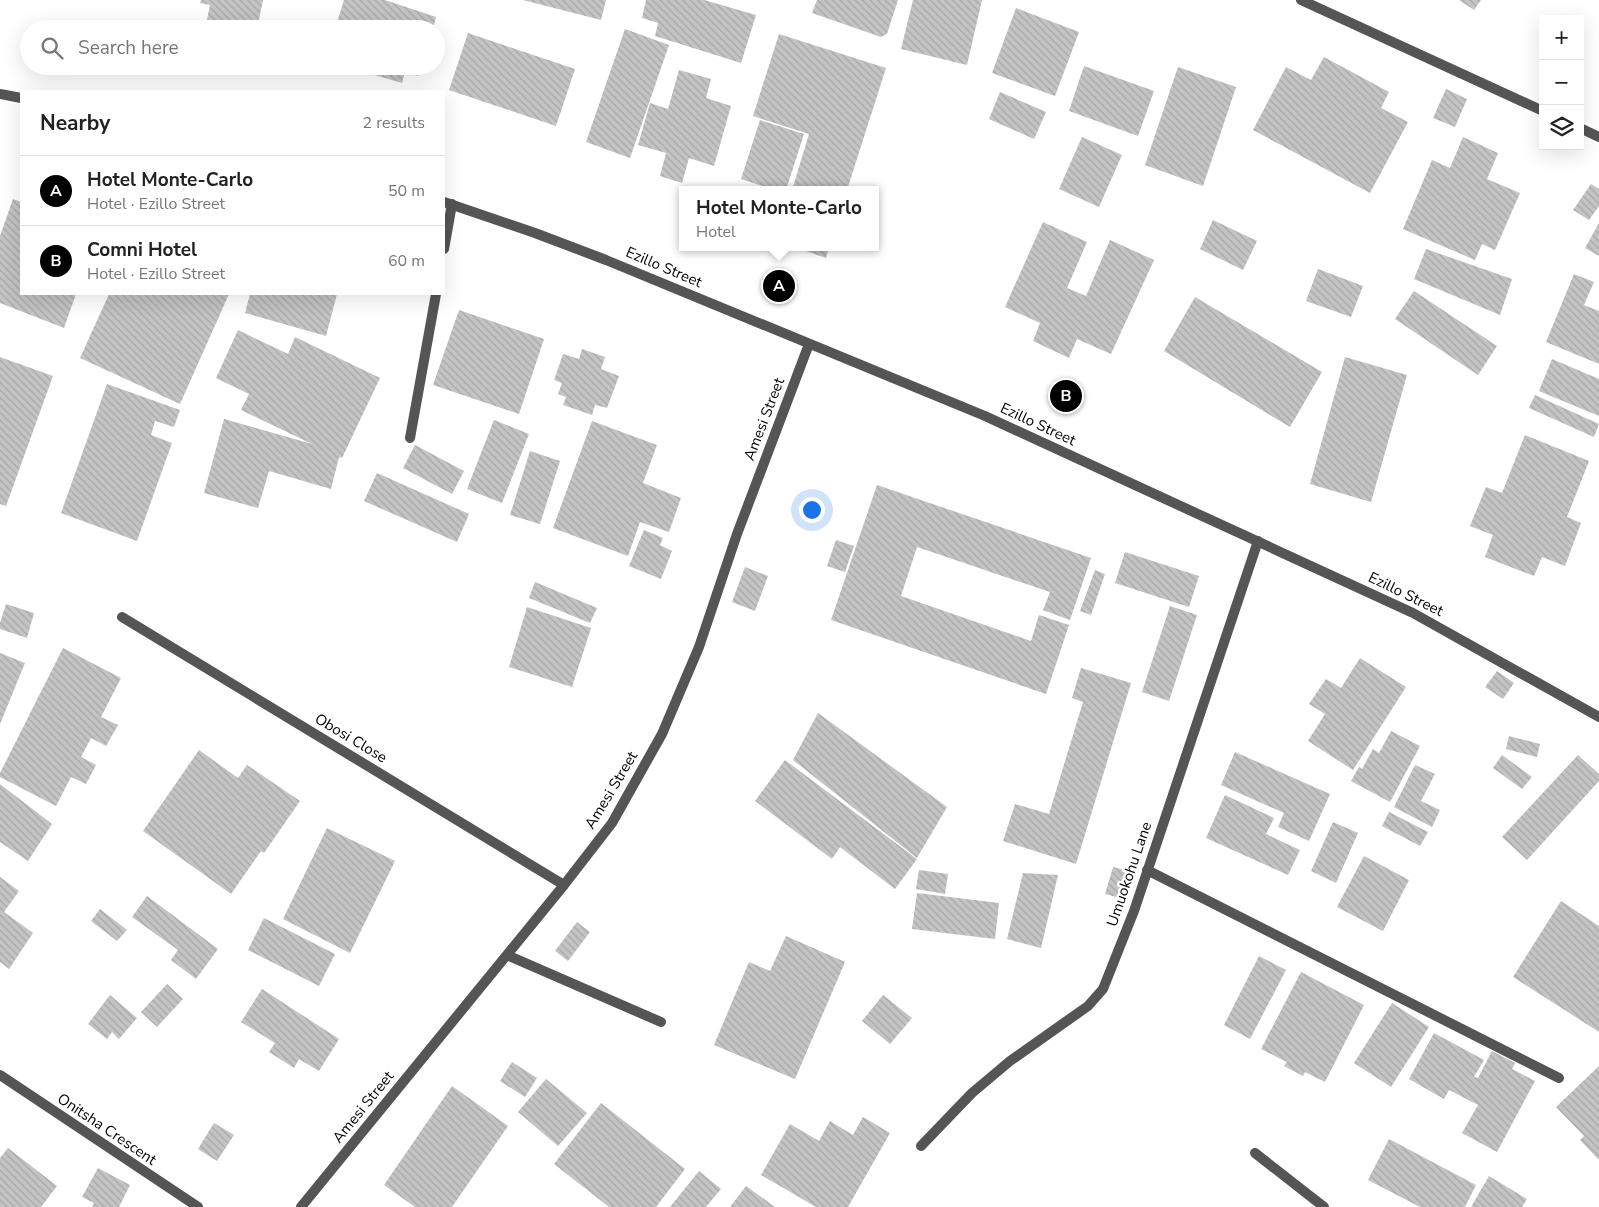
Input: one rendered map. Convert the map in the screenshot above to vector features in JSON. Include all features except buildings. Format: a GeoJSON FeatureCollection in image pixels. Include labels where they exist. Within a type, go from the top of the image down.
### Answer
{"type":"FeatureCollection","features":[{"type":"Feature","properties":{"kind":"street"},"geometry":{"type":"LineString","coordinates":[[1301,0],[1539,109]]}},
{"type":"Feature","properties":{"kind":"street"},"geometry":{"type":"LineString","coordinates":[[0,94],[20,98]]}},
{"type":"Feature","properties":{"kind":"street"},"geometry":{"type":"LineString","coordinates":[[1584,130],[1599,137]]}},
{"type":"Feature","properties":{"kind":"street"},"geometry":{"type":"LineString","coordinates":[[445,237],[448,203]]}},
{"type":"Feature","properties":{"kind":"street","name":"Ezillo Street"},"geometry":{"type":"LineString","coordinates":[[448,203],[606,260],[985,416],[1413,613],[1599,717]]}},
{"type":"Feature","properties":{"kind":"street"},"geometry":{"type":"LineString","coordinates":[[410,438],[436,295]]}},
{"type":"Feature","properties":{"kind":"street","name":"Amesi Street"},"geometry":{"type":"LineString","coordinates":[[301,1207],[564,885],[612,823],[662,734],[699,647],[737,534],[809,344]]}},
{"type":"Feature","properties":{"kind":"street","name":"Umuokohu Lane"},"geometry":{"type":"LineString","coordinates":[[921,1146],[972,1093],[1010,1061],[1088,1006],[1103,989],[1134,911],[1258,541]]}},
{"type":"Feature","properties":{"kind":"street","name":"Obosi Close"},"geometry":{"type":"LineString","coordinates":[[122,617],[564,885]]}},
{"type":"Feature","properties":{"kind":"street"},"geometry":{"type":"LineString","coordinates":[[1147,870],[1559,1078]]}},
{"type":"Feature","properties":{"kind":"street"},"geometry":{"type":"LineString","coordinates":[[507,955],[661,1022]]}},
{"type":"Feature","properties":{"kind":"street","name":"Onitsha Crescent"},"geometry":{"type":"LineString","coordinates":[[0,1075],[198,1207]]}},
{"type":"Feature","properties":{"kind":"street"},"geometry":{"type":"LineString","coordinates":[[1254,1153],[1324,1207]]}},
{"type":"Feature","properties":{"kind":"place","name":"Hotel Monte-Carlo"},"geometry":{"type":"Point","coordinates":[779,286]}},
{"type":"Feature","properties":{"kind":"place","name":"Comni Hotel"},"geometry":{"type":"Point","coordinates":[1066,396]}}]}
